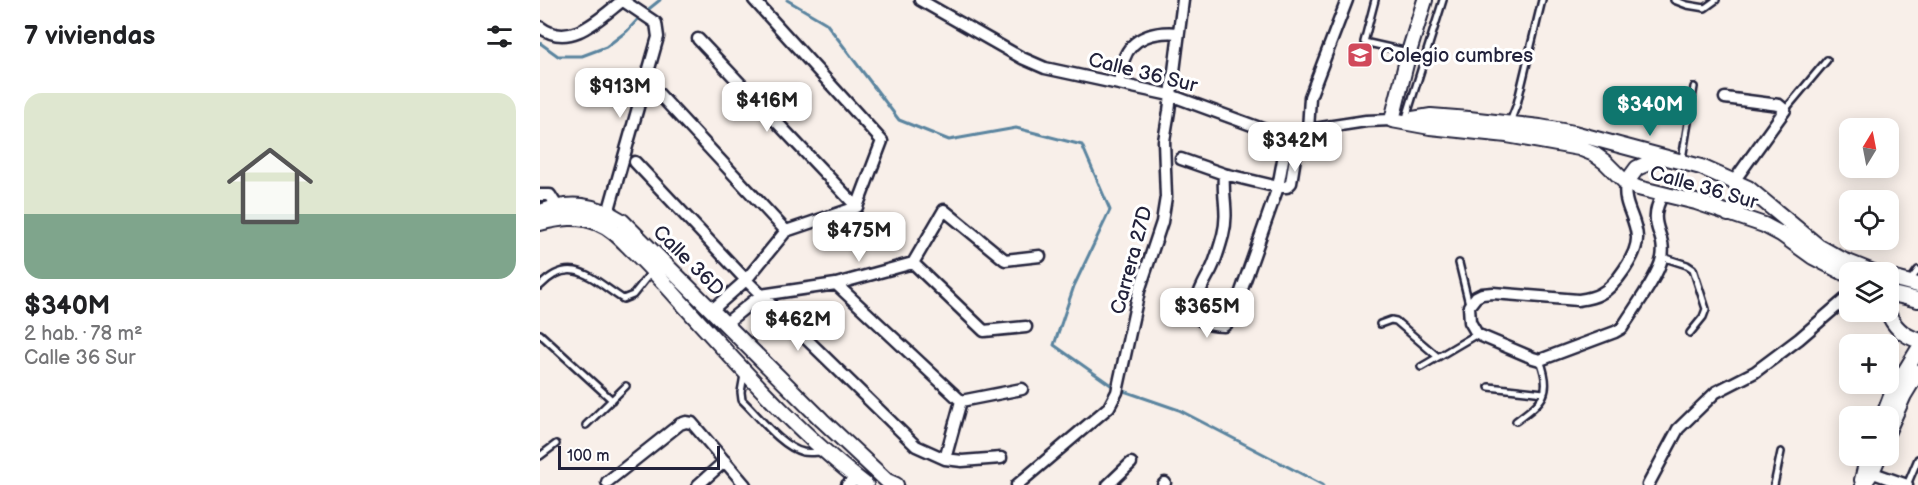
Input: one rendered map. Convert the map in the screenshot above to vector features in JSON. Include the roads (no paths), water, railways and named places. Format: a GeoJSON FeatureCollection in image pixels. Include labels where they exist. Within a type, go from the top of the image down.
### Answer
{"type":"FeatureCollection","features":[{"type":"Feature","properties":{"kind":"street"},"geometry":{"type":"LineString","coordinates":[[754,0],[882,141],[857,207]]}},
{"type":"Feature","properties":{"kind":"street","name":"Calle 36 Sur"},"geometry":{"type":"LineString","coordinates":[[920,0],[1022,58],[1045,68],[1170,95],[1268,130],[1298,132],[1366,121],[1431,116],[1510,122],[1574,133],[1681,161],[1734,181],[1761,198],[1818,246],[1848,262]]}},
{"type":"Feature","properties":{"kind":"street","name":"Carrera 27D"},"geometry":{"type":"LineString","coordinates":[[1017,485],[1029,481],[1115,399],[1139,291],[1162,222],[1166,197],[1164,141],[1183,0]]}},
{"type":"Feature","properties":{"kind":"street"},"geometry":{"type":"LineString","coordinates":[[1224,174],[1223,186],[1227,212],[1224,234],[1212,268],[1198,292],[1195,307],[1197,316],[1203,322],[1213,326],[1224,326],[1231,320],[1347,0]]}},
{"type":"Feature","properties":{"kind":"street"},"geometry":{"type":"LineString","coordinates":[[1398,120],[1409,52],[1425,0]]}},
{"type":"Feature","properties":{"kind":"street"},"geometry":{"type":"LineString","coordinates":[[540,27],[559,35],[573,34],[587,28],[624,1],[656,23],[658,37],[608,213]]}},
{"type":"Feature","properties":{"kind":"street"},"geometry":{"type":"LineString","coordinates":[[1119,83],[1124,58],[1128,50],[1139,40],[1161,32],[1178,33]]}},
{"type":"Feature","properties":{"kind":"street"},"geometry":{"type":"LineString","coordinates":[[698,39],[857,207]]}},
{"type":"Feature","properties":{"kind":"street"},"geometry":{"type":"LineString","coordinates":[[658,93],[786,231]]}},
{"type":"Feature","properties":{"kind":"street"},"geometry":{"type":"LineString","coordinates":[[1725,98],[1779,105],[1785,110],[1734,181],[1739,191],[1740,204],[1728,214]]}},
{"type":"Feature","properties":{"kind":"street","name":"Calle 36 Sur"},"geometry":{"type":"LineString","coordinates":[[1398,120],[1430,127],[1507,135],[1579,148],[1594,154],[1605,162],[1626,183],[1696,202],[1764,225],[1813,257],[1839,270]]}},
{"type":"Feature","properties":{"kind":"street"},"geometry":{"type":"LineString","coordinates":[[1664,157],[1637,168],[1626,183],[1624,198],[1637,237],[1635,250],[1624,269],[1602,294],[1578,300],[1487,293],[1476,297],[1469,306],[1470,322],[1477,333],[1540,360],[1622,328],[1658,270],[1662,247],[1655,220],[1656,210],[1664,194]]}},
{"type":"Feature","properties":{"kind":"street"},"geometry":{"type":"LineString","coordinates":[[1181,159],[1224,174],[1278,187]]}},
{"type":"Feature","properties":{"kind":"street"},"geometry":{"type":"LineString","coordinates":[[634,162],[761,296],[916,446],[945,459],[962,461],[1001,458]]}},
{"type":"Feature","properties":{"kind":"street"},"geometry":{"type":"LineString","coordinates":[[540,195],[550,195],[557,206]]}},
{"type":"Feature","properties":{"kind":"street","name":"Calle 36D"},"geometry":{"type":"LineString","coordinates":[[540,212],[557,206],[589,207],[608,213],[622,221],[822,420],[887,481],[896,485]]}},
{"type":"Feature","properties":{"kind":"street"},"geometry":{"type":"LineString","coordinates":[[712,310],[746,280],[786,231],[857,207]]}},
{"type":"Feature","properties":{"kind":"street"},"geometry":{"type":"LineString","coordinates":[[728,326],[761,296],[836,284],[913,263],[944,210],[1005,260],[1040,256]]}},
{"type":"Feature","properties":{"kind":"street","name":"Calle 36D"},"geometry":{"type":"LineString","coordinates":[[540,223],[571,217],[584,218],[599,223],[614,232],[653,270],[745,371],[857,483]]}},
{"type":"Feature","properties":{"kind":"street"},"geometry":{"type":"LineString","coordinates":[[913,263],[984,331],[1026,327]]}},
{"type":"Feature","properties":{"kind":"street"},"geometry":{"type":"LineString","coordinates":[[836,284],[961,401]]}},
{"type":"Feature","properties":{"kind":"street"},"geometry":{"type":"LineString","coordinates":[[1899,295],[1918,300]]}},
{"type":"Feature","properties":{"kind":"street"},"geometry":{"type":"LineString","coordinates":[[1648,485],[1678,429],[1716,392],[1755,372],[1799,339],[1839,304]]}},
{"type":"Feature","properties":{"kind":"street"},"geometry":{"type":"LineString","coordinates":[[1894,322],[1899,330],[1910,338],[1918,340]]}},
{"type":"Feature","properties":{"kind":"street"},"geometry":{"type":"LineString","coordinates":[[1887,406],[1918,350]]}},
{"type":"Feature","properties":{"kind":"street"},"geometry":{"type":"LineString","coordinates":[[1899,406],[1918,372]]}},
{"type":"Feature","properties":{"kind":"street"},"geometry":{"type":"LineString","coordinates":[[961,401],[1022,389]]}},
{"type":"Feature","properties":{"kind":"street"},"geometry":{"type":"LineString","coordinates":[[945,459],[961,401]]}},
{"type":"Feature","properties":{"kind":"street"},"geometry":{"type":"LineString","coordinates":[[607,482],[680,424],[686,422],[692,423],[745,485]]}},
{"type":"Feature","properties":{"kind":"street"},"geometry":{"type":"LineString","coordinates":[[698,485],[725,461]]}},
{"type":"Feature","properties":{"kind":"street"},"geometry":{"type":"LineString","coordinates":[[1108,485],[1131,463]]}},
{"type":"Feature","properties":{"kind":"street"},"geometry":{"type":"LineString","coordinates":[[1862,485],[1868,466],[1907,485]]}},
{"type":"Feature","properties":{"kind":"lane"},"geometry":{"type":"LineString","coordinates":[[1375,0],[1364,42],[1409,52]]}},
{"type":"Feature","properties":{"kind":"lane"},"geometry":{"type":"LineString","coordinates":[[1398,120],[1443,0]]}},
{"type":"Feature","properties":{"kind":"lane"},"geometry":{"type":"LineString","coordinates":[[1510,122],[1542,0]]}},
{"type":"Feature","properties":{"kind":"lane"},"geometry":{"type":"LineString","coordinates":[[1674,0],[1705,8],[1716,0]]}},
{"type":"Feature","properties":{"kind":"lane"},"geometry":{"type":"LineString","coordinates":[[1785,110],[1827,60]]}},
{"type":"Feature","properties":{"kind":"lane"},"geometry":{"type":"LineString","coordinates":[[1681,161],[1695,87]]}},
{"type":"Feature","properties":{"kind":"lane"},"geometry":{"type":"LineString","coordinates":[[1662,257],[1693,269],[1706,309],[1703,317],[1690,333]]}},
{"type":"Feature","properties":{"kind":"lane"},"geometry":{"type":"LineString","coordinates":[[1459,263],[1469,306]]}},
{"type":"Feature","properties":{"kind":"lane"},"geometry":{"type":"LineString","coordinates":[[540,286],[560,270],[580,271],[623,299],[633,295],[653,270]]}},
{"type":"Feature","properties":{"kind":"lane"},"geometry":{"type":"LineString","coordinates":[[1913,284],[1918,270]]}},
{"type":"Feature","properties":{"kind":"lane"},"geometry":{"type":"LineString","coordinates":[[1380,324],[1391,320],[1396,321],[1438,357]]}},
{"type":"Feature","properties":{"kind":"lane"},"geometry":{"type":"LineString","coordinates":[[1421,367],[1477,333]]}},
{"type":"Feature","properties":{"kind":"lane"},"geometry":{"type":"LineString","coordinates":[[540,334],[612,400]]}},
{"type":"Feature","properties":{"kind":"lane"},"geometry":{"type":"LineString","coordinates":[[1516,421],[1538,404],[1544,393],[1547,376],[1540,360]]}},
{"type":"Feature","properties":{"kind":"lane"},"geometry":{"type":"LineString","coordinates":[[745,371],[741,392],[742,400],[790,447],[804,452],[824,452]]}},
{"type":"Feature","properties":{"kind":"lane"},"geometry":{"type":"LineString","coordinates":[[586,425],[626,387]]}},
{"type":"Feature","properties":{"kind":"lane"},"geometry":{"type":"LineString","coordinates":[[1489,387],[1544,393]]}},
{"type":"Feature","properties":{"kind":"lane"},"geometry":{"type":"LineString","coordinates":[[540,456],[556,444]]}},
{"type":"Feature","properties":{"kind":"lane"},"geometry":{"type":"LineString","coordinates":[[1774,485],[1781,452]]}},
{"type":"Feature","properties":{"kind":"lane"},"geometry":{"type":"LineString","coordinates":[[1907,485],[1918,459]]}},
{"type":"Feature","properties":{"kind":"waterway"},"geometry":{"type":"LineString","coordinates":[[645,12],[660,0]]}},
{"type":"Feature","properties":{"kind":"waterway"},"geometry":{"type":"LineString","coordinates":[[787,0],[826,23],[899,120],[949,140],[1016,128],[1082,145],[1110,210],[1074,286],[1054,345],[1115,388]]}},
{"type":"Feature","properties":{"kind":"waterway"},"geometry":{"type":"LineString","coordinates":[[540,43],[558,56],[582,56],[606,47],[627,31],[640,17]]}},
{"type":"Feature","properties":{"kind":"waterway"},"geometry":{"type":"LineString","coordinates":[[1121,390],[1179,410],[1323,485]]}},
{"type":"Feature","properties":{"kind":"place","name":"Colegio cumbres"},"geometry":{"type":"Point","coordinates":[1360,55]}}]}
